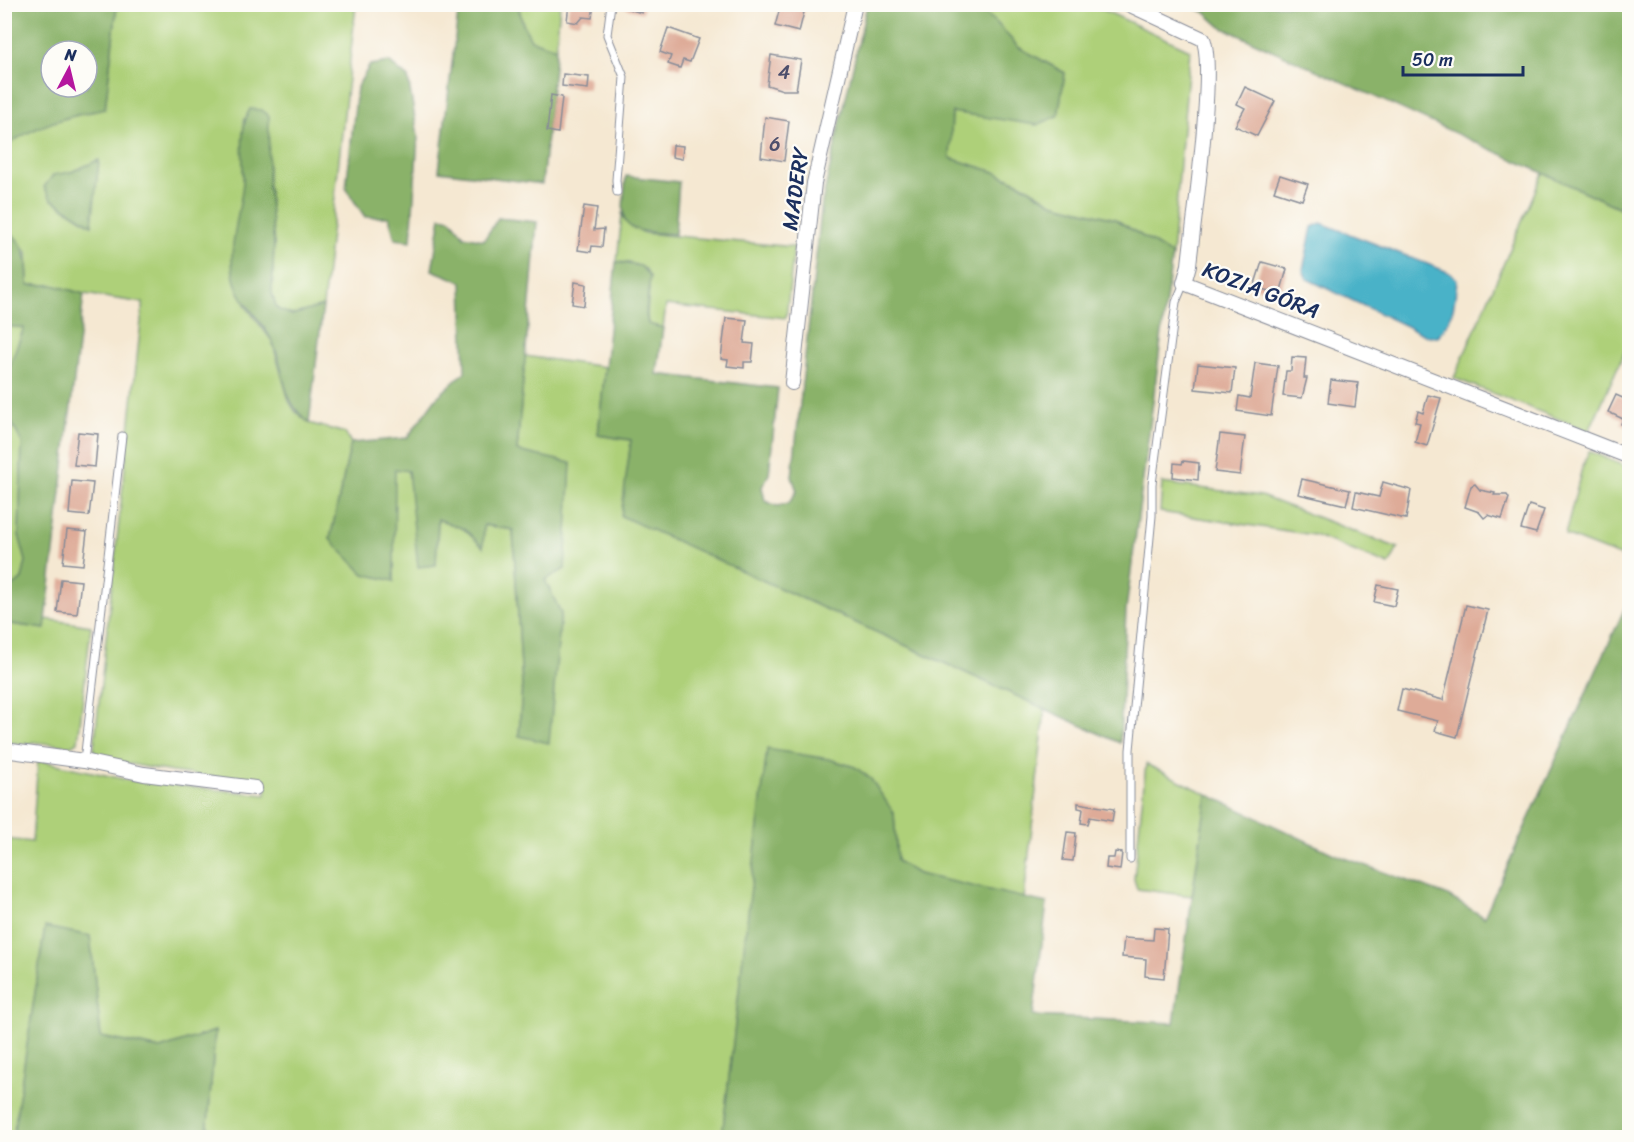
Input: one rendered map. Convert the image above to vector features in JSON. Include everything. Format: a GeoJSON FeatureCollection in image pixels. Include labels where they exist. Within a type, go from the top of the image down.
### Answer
{"type":"FeatureCollection","features":[{"type":"Feature","properties":{"kind":"street","name":"MADERY"},"geometry":{"type":"LineString","coordinates":[[792,383],[814,183],[855,4]]}},
{"type":"Feature","properties":{"kind":"street","name":"KOZIA GÓRA"},"geometry":{"type":"LineString","coordinates":[[1128,4],[1203,39],[1207,48],[1206,95],[1189,265],[1184,283],[1629,457]]}},
{"type":"Feature","properties":{"kind":"street"},"geometry":{"type":"LineString","coordinates":[[4,750],[84,761],[144,774],[255,788]]}},
{"type":"Feature","properties":{"kind":"lane"},"geometry":{"type":"LineString","coordinates":[[611,4],[607,34],[624,76],[617,192]]}},
{"type":"Feature","properties":{"kind":"lane"},"geometry":{"type":"LineString","coordinates":[[1130,858],[1130,750],[1152,516],[1152,484],[1176,302],[1184,283]]}},
{"type":"Feature","properties":{"kind":"lane"},"geometry":{"type":"LineString","coordinates":[[84,761],[122,436]]}},
{"type":"Feature","properties":{"kind":"green space"},"geometry":{"type":"Polygon","coordinates":[[[5,4],[117,5],[105,109],[52,122],[16,139],[5,147],[5,4]]]}},
{"type":"Feature","properties":{"kind":"green space"},"geometry":{"type":"Polygon","coordinates":[[[117,5],[356,5],[323,306],[292,315],[277,309],[272,294],[274,244],[268,184],[244,118],[245,305],[272,341],[289,401],[295,411],[309,423],[345,433],[351,443],[330,539],[394,581],[394,469],[408,470],[436,565],[438,519],[464,529],[483,547],[484,525],[513,530],[522,685],[519,736],[545,580],[571,463],[517,451],[525,356],[605,367],[598,435],[631,440],[622,516],[1045,709],[1024,899],[918,874],[897,862],[894,813],[768,749],[722,1137],[207,1137],[215,1031],[160,1049],[101,1037],[90,936],[45,928],[13,1137],[5,1138],[5,839],[32,842],[38,760],[128,780],[266,795],[267,784],[172,772],[93,757],[143,303],[84,294],[53,285],[28,285],[27,252],[5,230],[5,147],[16,139],[52,122],[105,109],[117,5]],[[99,161],[53,176],[51,199],[91,225],[99,161]]]}},
{"type":"Feature","properties":{"kind":"green space"},"geometry":{"type":"Polygon","coordinates":[[[459,5],[518,5],[523,24],[531,40],[556,48],[542,184],[439,171],[459,5]]]}},
{"type":"Feature","properties":{"kind":"green space"},"geometry":{"type":"Polygon","coordinates":[[[518,5],[560,5],[556,48],[531,40],[523,24],[518,5]]]}},
{"type":"Feature","properties":{"kind":"green space"},"geometry":{"type":"Polygon","coordinates":[[[867,5],[974,5],[996,22],[1018,47],[1065,73],[1058,116],[1037,125],[952,112],[950,158],[995,172],[1021,184],[1052,203],[1115,219],[1172,255],[1126,610],[1120,743],[621,516],[631,440],[598,435],[616,262],[641,266],[650,277],[646,314],[648,324],[663,328],[657,374],[778,388],[769,474],[762,487],[765,501],[777,506],[789,503],[797,491],[792,477],[822,202],[867,5]]]}},
{"type":"Feature","properties":{"kind":"green space"},"geometry":{"type":"Polygon","coordinates":[[[974,5],[1093,5],[1190,50],[1172,255],[1115,219],[1052,203],[1022,184],[995,172],[950,158],[952,112],[1037,124],[1058,116],[1065,73],[1018,47],[996,22],[974,5]]]}},
{"type":"Feature","properties":{"kind":"green space"},"geometry":{"type":"Polygon","coordinates":[[[1189,5],[1629,5],[1629,212],[1221,27],[1204,12],[1189,5]]]}},
{"type":"Feature","properties":{"kind":"green space"},"geometry":{"type":"Polygon","coordinates":[[[389,62],[408,78],[418,136],[411,241],[395,239],[389,217],[365,217],[346,189],[357,87],[370,65],[389,62]]]}},
{"type":"Feature","properties":{"kind":"green space"},"geometry":{"type":"Polygon","coordinates":[[[250,109],[262,110],[269,116],[268,184],[274,244],[272,294],[277,309],[292,315],[323,306],[309,423],[292,404],[272,341],[241,296],[234,278],[232,255],[242,193],[243,135],[250,109]]]}},
{"type":"Feature","properties":{"kind":"green space"},"geometry":{"type":"Polygon","coordinates":[[[99,160],[92,225],[51,199],[44,187],[53,175],[71,172],[99,160]]]}},
{"type":"Feature","properties":{"kind":"green space"},"geometry":{"type":"Polygon","coordinates":[[[1543,173],[1629,212],[1629,342],[1589,431],[1454,378],[1543,173]]]}},
{"type":"Feature","properties":{"kind":"green space"},"geometry":{"type":"Polygon","coordinates":[[[626,176],[679,182],[675,234],[643,231],[627,224],[623,207],[626,176]]]}},
{"type":"Feature","properties":{"kind":"green space"},"geometry":{"type":"Polygon","coordinates":[[[622,214],[626,222],[644,233],[794,247],[786,318],[666,305],[663,328],[648,324],[649,282],[646,269],[631,263],[617,262],[622,214]]]}},
{"type":"Feature","properties":{"kind":"green space"},"geometry":{"type":"Polygon","coordinates":[[[441,217],[451,219],[464,236],[484,240],[498,218],[537,222],[517,451],[571,463],[565,569],[545,580],[561,613],[549,743],[519,736],[522,685],[513,530],[484,525],[483,547],[464,529],[438,519],[436,565],[418,567],[408,471],[395,469],[394,581],[364,574],[330,539],[351,443],[407,438],[436,398],[465,372],[462,282],[432,270],[441,217]]]}},
{"type":"Feature","properties":{"kind":"green space"},"geometry":{"type":"Polygon","coordinates":[[[4,230],[18,240],[22,246],[27,260],[28,285],[53,285],[84,294],[45,629],[5,623],[5,587],[15,585],[22,579],[26,561],[19,535],[22,443],[9,417],[10,365],[24,328],[5,326],[4,230]]]}},
{"type":"Feature","properties":{"kind":"green space"},"geometry":{"type":"Polygon","coordinates":[[[4,326],[24,327],[10,365],[9,417],[22,443],[19,535],[26,561],[22,579],[15,585],[5,587],[4,326]]]}},
{"type":"Feature","properties":{"kind":"green space"},"geometry":{"type":"Polygon","coordinates":[[[1589,451],[1629,468],[1629,560],[1565,535],[1582,468],[1589,451]]]}},
{"type":"Feature","properties":{"kind":"green space"},"geometry":{"type":"Polygon","coordinates":[[[1162,483],[1261,496],[1398,548],[1389,565],[1314,535],[1160,512],[1162,483]]]}},
{"type":"Feature","properties":{"kind":"green space"},"geometry":{"type":"Polygon","coordinates":[[[1629,599],[1629,1137],[722,1137],[767,749],[829,759],[855,767],[871,779],[894,813],[897,861],[918,874],[1047,903],[1033,1016],[1174,1023],[1207,794],[1334,854],[1446,895],[1484,917],[1629,599]]]}},
{"type":"Feature","properties":{"kind":"green space"},"geometry":{"type":"Polygon","coordinates":[[[46,619],[91,626],[78,742],[70,746],[5,742],[4,623],[44,629],[46,619]]]}},
{"type":"Feature","properties":{"kind":"green space"},"geometry":{"type":"Polygon","coordinates":[[[1146,764],[1207,794],[1192,896],[1137,889],[1134,879],[1146,764]]]}},
{"type":"Feature","properties":{"kind":"green space"},"geometry":{"type":"Polygon","coordinates":[[[45,927],[90,936],[101,1037],[160,1049],[215,1031],[207,1137],[13,1137],[45,927]]]}},
{"type":"Feature","properties":{"kind":"water"},"geometry":{"type":"Polygon","coordinates":[[[1321,223],[1448,272],[1457,279],[1454,303],[1443,331],[1437,337],[1427,336],[1307,279],[1303,270],[1312,227],[1321,223]]]}},
{"type":"Feature","properties":{"kind":"building"},"geometry":{"type":"Polygon","coordinates":[[[569,4],[594,5],[592,18],[583,17],[578,23],[567,21],[569,4]]]}},
{"type":"Feature","properties":{"kind":"building"},"geometry":{"type":"Polygon","coordinates":[[[612,4],[645,4],[642,13],[612,4]]]}},
{"type":"Feature","properties":{"kind":"building"},"geometry":{"type":"Polygon","coordinates":[[[781,4],[806,4],[799,32],[775,26],[781,4]]]}},
{"type":"Feature","properties":{"kind":"building"},"geometry":{"type":"Polygon","coordinates":[[[668,28],[699,39],[690,62],[683,60],[680,68],[668,64],[671,56],[660,52],[668,28]]]}},
{"type":"Feature","properties":{"kind":"building"},"geometry":{"type":"Polygon","coordinates":[[[771,55],[801,60],[796,90],[783,90],[767,85],[771,55]]]}},
{"type":"Feature","properties":{"kind":"building"},"geometry":{"type":"Polygon","coordinates":[[[563,74],[589,77],[588,89],[562,86],[563,74]]]}},
{"type":"Feature","properties":{"kind":"building"},"geometry":{"type":"Polygon","coordinates":[[[1245,87],[1275,101],[1257,136],[1235,126],[1245,108],[1237,104],[1245,87]]]}},
{"type":"Feature","properties":{"kind":"building"},"geometry":{"type":"Polygon","coordinates":[[[551,95],[562,97],[558,133],[547,131],[551,95]]]}},
{"type":"Feature","properties":{"kind":"building"},"geometry":{"type":"Polygon","coordinates":[[[765,117],[789,121],[784,161],[761,157],[765,117]]]}},
{"type":"Feature","properties":{"kind":"building"},"geometry":{"type":"Polygon","coordinates":[[[673,145],[683,146],[682,159],[672,157],[673,145]]]}},
{"type":"Feature","properties":{"kind":"building"},"geometry":{"type":"Polygon","coordinates":[[[1280,175],[1308,184],[1302,200],[1274,191],[1280,175]]]}},
{"type":"Feature","properties":{"kind":"building"},"geometry":{"type":"Polygon","coordinates":[[[584,206],[597,208],[594,230],[604,229],[602,247],[592,246],[591,252],[578,250],[584,206]]]}},
{"type":"Feature","properties":{"kind":"building"},"geometry":{"type":"Polygon","coordinates":[[[1262,262],[1287,269],[1280,294],[1254,287],[1262,262]]]}},
{"type":"Feature","properties":{"kind":"building"},"geometry":{"type":"Polygon","coordinates":[[[575,282],[586,284],[584,306],[572,304],[575,282]]]}},
{"type":"Feature","properties":{"kind":"building"},"geometry":{"type":"Polygon","coordinates":[[[726,318],[747,320],[744,343],[754,344],[752,362],[744,362],[744,368],[727,366],[728,360],[721,359],[726,318]]]}},
{"type":"Feature","properties":{"kind":"building"},"geometry":{"type":"Polygon","coordinates":[[[1292,357],[1306,358],[1304,378],[1307,378],[1302,398],[1283,396],[1286,371],[1291,371],[1292,357]]]}},
{"type":"Feature","properties":{"kind":"building"},"geometry":{"type":"Polygon","coordinates":[[[1255,363],[1278,366],[1271,416],[1237,411],[1239,396],[1250,398],[1255,363]]]}},
{"type":"Feature","properties":{"kind":"building"},"geometry":{"type":"Polygon","coordinates":[[[1198,364],[1235,368],[1232,393],[1195,389],[1198,364]]]}},
{"type":"Feature","properties":{"kind":"building"},"geometry":{"type":"Polygon","coordinates":[[[1331,380],[1358,383],[1355,407],[1328,403],[1331,380]]]}},
{"type":"Feature","properties":{"kind":"building"},"geometry":{"type":"Polygon","coordinates":[[[1628,393],[1630,394],[1630,429],[1621,424],[1623,419],[1608,412],[1616,395],[1625,399],[1628,393]]]}},
{"type":"Feature","properties":{"kind":"building"},"geometry":{"type":"Polygon","coordinates":[[[1428,395],[1441,398],[1427,446],[1415,442],[1420,423],[1415,422],[1418,411],[1423,413],[1428,395]]]}},
{"type":"Feature","properties":{"kind":"building"},"geometry":{"type":"Polygon","coordinates":[[[78,432],[98,434],[95,467],[74,465],[78,432]]]}},
{"type":"Feature","properties":{"kind":"building"},"geometry":{"type":"Polygon","coordinates":[[[1220,434],[1245,437],[1240,475],[1215,472],[1220,434]]]}},
{"type":"Feature","properties":{"kind":"building"},"geometry":{"type":"Polygon","coordinates":[[[1183,461],[1199,463],[1198,480],[1173,477],[1174,463],[1182,464],[1183,461]]]}},
{"type":"Feature","properties":{"kind":"building"},"geometry":{"type":"Polygon","coordinates":[[[1302,479],[1350,490],[1346,505],[1298,494],[1302,479]]]}},
{"type":"Feature","properties":{"kind":"building"},"geometry":{"type":"Polygon","coordinates":[[[72,481],[93,483],[89,516],[69,514],[72,481]]]}},
{"type":"Feature","properties":{"kind":"building"},"geometry":{"type":"Polygon","coordinates":[[[1383,482],[1411,490],[1406,519],[1353,507],[1356,492],[1379,497],[1383,482]]]}},
{"type":"Feature","properties":{"kind":"building"},"geometry":{"type":"Polygon","coordinates":[[[1475,484],[1480,490],[1495,493],[1494,495],[1507,495],[1509,498],[1502,519],[1488,515],[1484,518],[1479,512],[1465,507],[1471,486],[1475,484]]]}},
{"type":"Feature","properties":{"kind":"building"},"geometry":{"type":"Polygon","coordinates":[[[1529,505],[1544,510],[1536,533],[1521,529],[1529,505]]]}},
{"type":"Feature","properties":{"kind":"building"},"geometry":{"type":"Polygon","coordinates":[[[67,530],[87,532],[83,565],[63,563],[67,530]]]}},
{"type":"Feature","properties":{"kind":"building"},"geometry":{"type":"Polygon","coordinates":[[[61,579],[81,581],[77,614],[57,612],[61,579]]]}},
{"type":"Feature","properties":{"kind":"building"},"geometry":{"type":"Polygon","coordinates":[[[1378,585],[1398,589],[1394,606],[1374,602],[1378,585]]]}},
{"type":"Feature","properties":{"kind":"building"},"geometry":{"type":"Polygon","coordinates":[[[1466,605],[1488,610],[1457,737],[1435,731],[1438,721],[1397,711],[1402,689],[1443,700],[1466,605]]]}},
{"type":"Feature","properties":{"kind":"building"},"geometry":{"type":"Polygon","coordinates":[[[1078,803],[1114,809],[1112,821],[1090,817],[1088,824],[1081,823],[1083,809],[1078,808],[1078,803]]]}},
{"type":"Feature","properties":{"kind":"building"},"geometry":{"type":"Polygon","coordinates":[[[1067,832],[1076,833],[1073,861],[1063,860],[1067,832]]]}},
{"type":"Feature","properties":{"kind":"building"},"geometry":{"type":"Polygon","coordinates":[[[1115,852],[1122,853],[1120,870],[1106,868],[1107,858],[1114,858],[1115,852]]]}},
{"type":"Feature","properties":{"kind":"building"},"geometry":{"type":"Polygon","coordinates":[[[1154,928],[1168,929],[1164,978],[1145,976],[1146,959],[1122,957],[1124,938],[1153,940],[1154,928]]]}}]}
